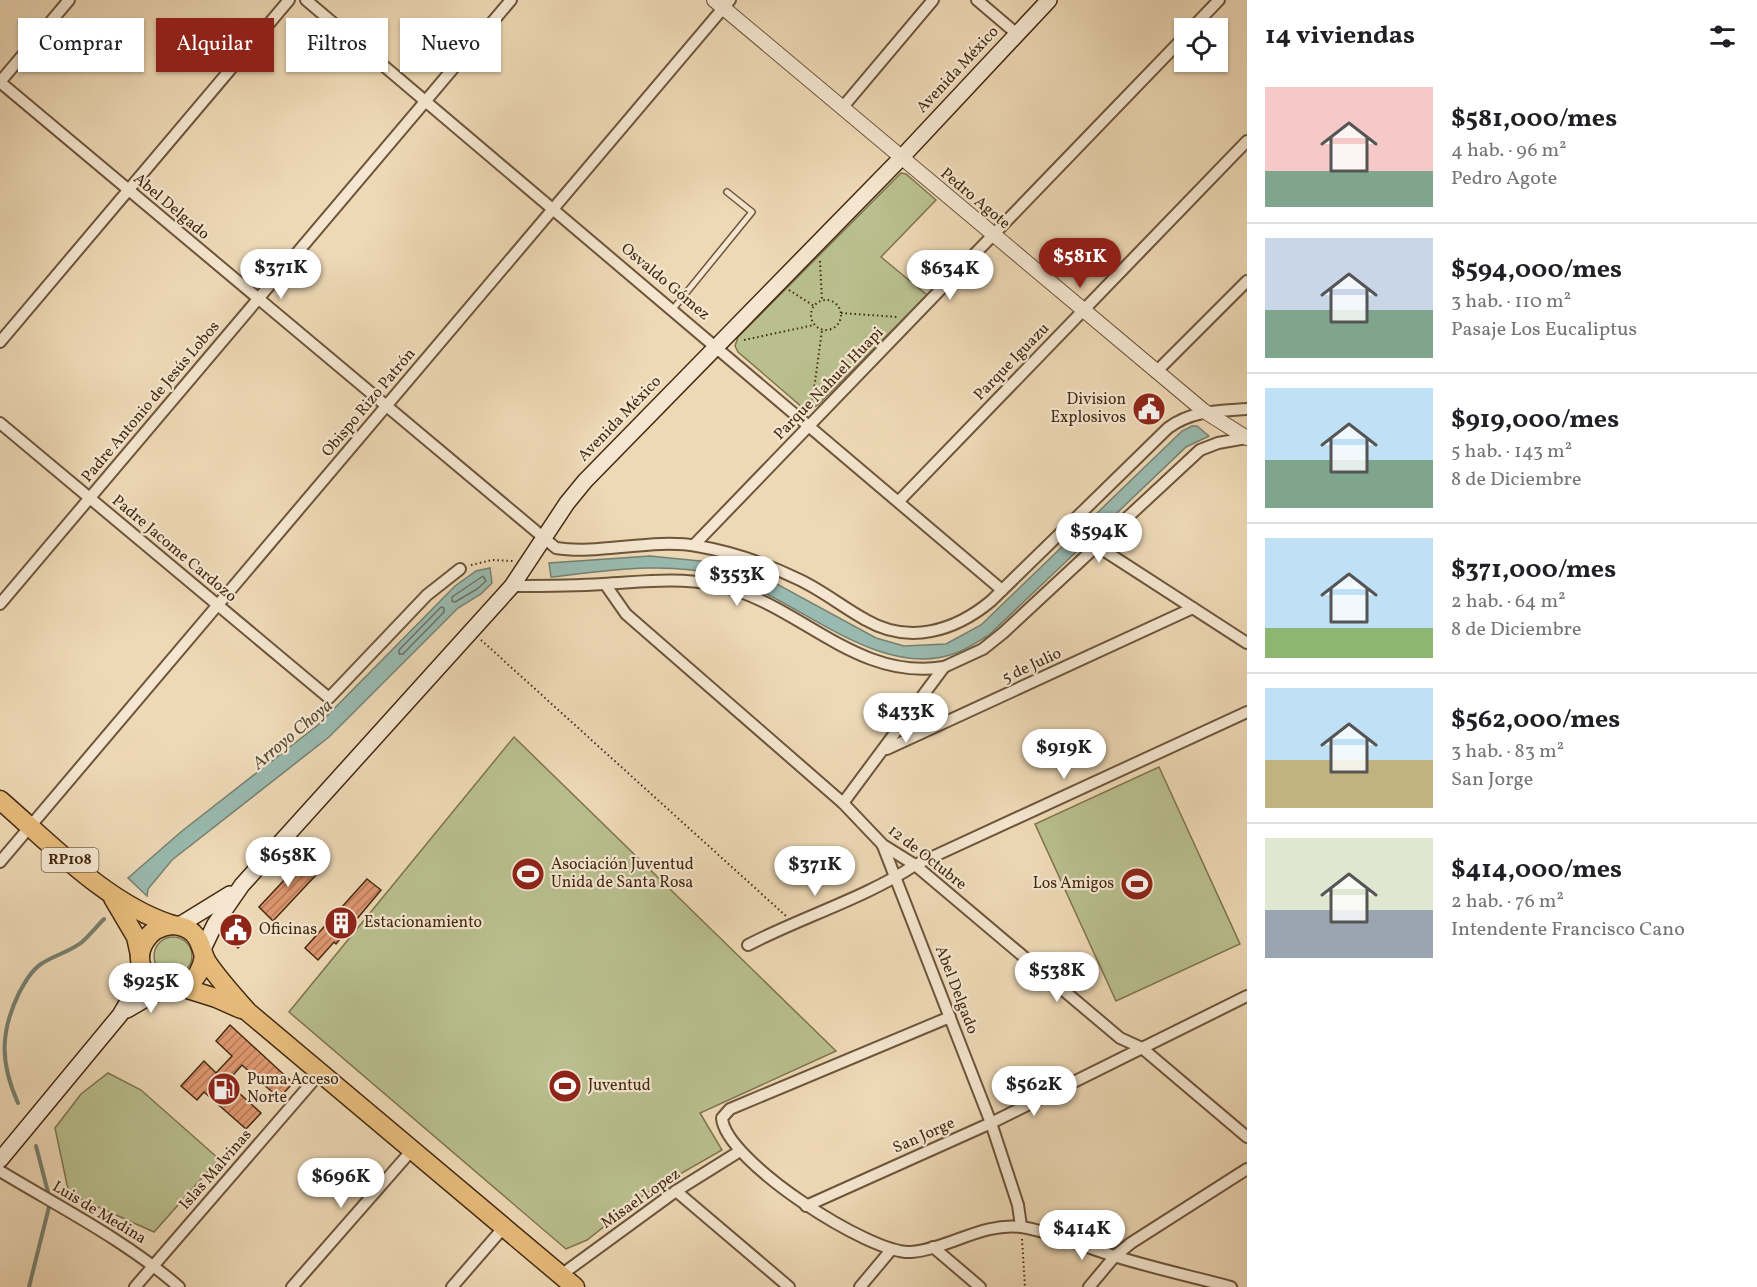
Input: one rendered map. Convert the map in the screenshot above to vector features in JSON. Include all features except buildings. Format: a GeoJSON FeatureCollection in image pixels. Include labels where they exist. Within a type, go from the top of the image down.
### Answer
{"type":"FeatureCollection","features":[{"type":"Feature","properties":{"kind":"main road","name":"Avenida México"},"geometry":{"type":"LineString","coordinates":[[203,953],[215,924],[242,885],[472,633],[512,586],[585,481],[901,158],[1049,0]]}},
{"type":"Feature","properties":{"kind":"main road","name":"RP108"},"geometry":{"type":"LineString","coordinates":[[0,800],[110,894],[151,917],[194,934],[203,953],[248,1012],[575,1287]]}},
{"type":"Feature","properties":{"kind":"main road","name":"Avenida México"},"geometry":{"type":"LineString","coordinates":[[176,925],[204,912],[242,885]]}},
{"type":"Feature","properties":{"kind":"main road","name":"RP108"},"geometry":{"type":"LineString","coordinates":[[110,894],[136,937],[141,960],[152,981],[216,998],[248,1012]]}},
{"type":"Feature","properties":{"kind":"main road"},"geometry":{"type":"LineString","coordinates":[[0,1160],[120,1015],[138,984],[142,945],[154,930],[176,925]]}},
{"type":"Feature","properties":{"kind":"main road"},"geometry":{"type":"LineString","coordinates":[[120,1015],[140,1001],[176,988],[198,975],[203,953]]}},
{"type":"Feature","properties":{"kind":"street"},"geometry":{"type":"LineString","coordinates":[[0,82],[69,0]]}},
{"type":"Feature","properties":{"kind":"street"},"geometry":{"type":"LineString","coordinates":[[0,342],[289,0]]}},
{"type":"Feature","properties":{"kind":"street","name":"Osvaldo Gómez"},"geometry":{"type":"LineString","coordinates":[[306,0],[1002,590]]}},
{"type":"Feature","properties":{"kind":"street","name":"Padre Antonio de Jesús Lobos"},"geometry":{"type":"LineString","coordinates":[[0,604],[511,0]]}},
{"type":"Feature","properties":{"kind":"street"},"geometry":{"type":"LineString","coordinates":[[842,108],[933,0]]}},
{"type":"Feature","properties":{"kind":"street"},"geometry":{"type":"LineString","coordinates":[[977,0],[1017,34]]}},
{"type":"Feature","properties":{"kind":"street"},"geometry":{"type":"LineString","coordinates":[[1202,18],[1219,0]]}},
{"type":"Feature","properties":{"kind":"street","name":"Pedro Agote"},"geometry":{"type":"LineString","coordinates":[[723,3],[842,108],[1082,311],[1204,411],[1247,438]]}},
{"type":"Feature","properties":{"kind":"street","name":"Obispo Rizo Patrón"},"geometry":{"type":"LineString","coordinates":[[0,861],[553,208],[723,3]]}},
{"type":"Feature","properties":{"kind":"street","name":"Parque Nahuel Huapi"},"geometry":{"type":"LineString","coordinates":[[694,545],[1174,47]]}},
{"type":"Feature","properties":{"kind":"street","name":"Abel Delgado"},"geometry":{"type":"LineString","coordinates":[[0,82],[556,548],[565,550],[624,545],[694,545],[749,558],[802,581],[868,622],[896,632],[926,633],[950,627],[977,612],[1168,428],[1183,417],[1204,411],[1247,409]]}},
{"type":"Feature","properties":{"kind":"street","name":"Parque Iguazu"},"geometry":{"type":"LineString","coordinates":[[899,501],[1247,141]]}},
{"type":"Feature","properties":{"kind":"street"},"geometry":{"type":"LineString","coordinates":[[1156,372],[1247,280]]}},
{"type":"Feature","properties":{"kind":"street","name":"Padre Jacome Cardozo"},"geometry":{"type":"LineString","coordinates":[[0,423],[329,698],[427,595],[460,569]]}},
{"type":"Feature","properties":{"kind":"street"},"geometry":{"type":"LineString","coordinates":[[843,803],[944,668],[983,649],[1004,633],[1200,450],[1218,443],[1247,438]]}},
{"type":"Feature","properties":{"kind":"street"},"geometry":{"type":"LineString","coordinates":[[1097,546],[1247,643]]}},
{"type":"Feature","properties":{"kind":"street"},"geometry":{"type":"LineString","coordinates":[[512,586],[680,580],[718,585],[753,598],[869,660],[891,666],[944,668]]}},
{"type":"Feature","properties":{"kind":"street","name":"12 de Octubre"},"geometry":{"type":"LineString","coordinates":[[605,584],[626,614],[843,803],[883,845],[915,865],[1120,1038],[1142,1047],[1247,1137]]}},
{"type":"Feature","properties":{"kind":"street","name":"5 de Julio"},"geometry":{"type":"LineString","coordinates":[[884,750],[1193,608]]}},
{"type":"Feature","properties":{"kind":"street"},"geometry":{"type":"LineString","coordinates":[[748,945],[792,922],[896,877],[915,865],[1247,712]]}},
{"type":"Feature","properties":{"kind":"street","name":"Abel Delgado"},"geometry":{"type":"LineString","coordinates":[[883,845],[991,1123],[1018,1205],[1021,1226]]}},
{"type":"Feature","properties":{"kind":"street","name":"San Jorge"},"geometry":{"type":"LineString","coordinates":[[806,1206],[991,1123],[1247,996]]}},
{"type":"Feature","properties":{"kind":"street"},"geometry":{"type":"LineString","coordinates":[[950,1017],[730,1109],[722,1118],[723,1130],[740,1151],[789,1195],[891,1250],[911,1252],[969,1234],[1021,1226],[1115,1256],[1231,1287]]}},
{"type":"Feature","properties":{"kind":"street","name":"Islas Malvinas"},"geometry":{"type":"LineString","coordinates":[[135,1287],[320,1073]]}},
{"type":"Feature","properties":{"kind":"street"},"geometry":{"type":"LineString","coordinates":[[292,1287],[412,1150]]}},
{"type":"Feature","properties":{"kind":"street","name":"Misael Lopez"},"geometry":{"type":"LineString","coordinates":[[561,1275],[676,1191],[740,1151]]}},
{"type":"Feature","properties":{"kind":"street"},"geometry":{"type":"LineString","coordinates":[[1089,1287],[1115,1256],[1247,1169]]}},
{"type":"Feature","properties":{"kind":"street","name":"Luis de Medina"},"geometry":{"type":"LineString","coordinates":[[0,1171],[113,1237],[154,1265],[180,1287]]}},
{"type":"Feature","properties":{"kind":"street"},"geometry":{"type":"LineString","coordinates":[[676,1191],[789,1287]]}},
{"type":"Feature","properties":{"kind":"street"},"geometry":{"type":"LineString","coordinates":[[452,1287],[504,1227]]}},
{"type":"Feature","properties":{"kind":"street"},"geometry":{"type":"LineString","coordinates":[[933,1247],[980,1287]]}},
{"type":"Feature","properties":{"kind":"street"},"geometry":{"type":"LineString","coordinates":[[860,1287],[891,1250]]}},
{"type":"Feature","properties":{"kind":"lane"},"geometry":{"type":"LineString","coordinates":[[673,309],[752,212],[727,192]]}},
{"type":"Feature","properties":{"kind":"path"},"geometry":{"type":"LineString","coordinates":[[819,241],[822,301]]}},
{"type":"Feature","properties":{"kind":"path"},"geometry":{"type":"LineString","coordinates":[[778,283],[814,306]]}},
{"type":"Feature","properties":{"kind":"path"},"geometry":{"type":"LineString","coordinates":[[822,301],[833,302],[841,313],[836,327],[822,330],[814,325],[811,316],[814,306],[822,301]]}},
{"type":"Feature","properties":{"kind":"path"},"geometry":{"type":"LineString","coordinates":[[841,313],[913,318]]}},
{"type":"Feature","properties":{"kind":"path"},"geometry":{"type":"LineString","coordinates":[[716,346],[814,325]]}},
{"type":"Feature","properties":{"kind":"path"},"geometry":{"type":"LineString","coordinates":[[810,426],[822,330]]}},
{"type":"Feature","properties":{"kind":"path"},"geometry":{"type":"LineString","coordinates":[[460,569],[492,561],[530,562]]}},
{"type":"Feature","properties":{"kind":"path"},"geometry":{"type":"LineString","coordinates":[[472,633],[516,669],[792,922]]}},
{"type":"Feature","properties":{"kind":"path"},"geometry":{"type":"LineString","coordinates":[[1021,1226],[1025,1287]]}},
{"type":"Feature","properties":{"kind":"green space"},"geometry":{"type":"Polygon","coordinates":[[[901,173],[906,174],[936,200],[881,257],[927,295],[818,405],[809,410],[802,407],[738,352],[735,346],[738,337],[901,173]]]}},
{"type":"Feature","properties":{"kind":"green space","name":"Asociación Juventud Unida de Santa Rosa"},"geometry":{"type":"Polygon","coordinates":[[[514,737],[836,1051],[700,1113],[722,1150],[645,1194],[587,1240],[566,1249],[289,1012],[514,737]]]}},
{"type":"Feature","properties":{"kind":"green space","name":"Los Amigos"},"geometry":{"type":"Polygon","coordinates":[[[1159,767],[1240,944],[1116,1001],[1035,824],[1159,767]]]}},
{"type":"Feature","properties":{"kind":"green space"},"geometry":{"type":"Polygon","coordinates":[[[173,937],[187,942],[192,956],[187,970],[173,975],[159,970],[154,956],[159,942],[173,937]]]}},
{"type":"Feature","properties":{"kind":"green space"},"geometry":{"type":"Polygon","coordinates":[[[108,1073],[141,1090],[219,1159],[154,1232],[69,1194],[55,1128],[81,1094],[108,1073]]]}},
{"type":"Feature","properties":{"kind":"water"},"geometry":{"type":"Polygon","coordinates":[[[1197,426],[1209,436],[1186,447],[988,636],[956,653],[926,659],[896,656],[866,646],[836,632],[747,585],[719,575],[698,571],[635,568],[551,577],[549,563],[650,556],[720,563],[762,576],[876,638],[904,646],[946,644],[981,625],[1182,431],[1197,426]]]}},
{"type":"Feature","properties":{"kind":"water"},"geometry":{"type":"Polygon","coordinates":[[[490,568],[492,583],[481,594],[458,608],[329,737],[172,860],[148,889],[147,896],[128,878],[182,831],[318,725],[455,586],[476,571],[490,568]]]}},
{"type":"Feature","properties":{"kind":"waterway","name":"Arroyo Choya"},"geometry":{"type":"LineString","coordinates":[[18,1103],[8,1074],[5,1048],[8,1021],[19,993],[37,967],[77,945],[104,919]]}},
{"type":"Feature","properties":{"kind":"waterway","name":"Arroyo Choya"},"geometry":{"type":"LineString","coordinates":[[36,1146],[49,1196]]}},
{"type":"Feature","properties":{"kind":"waterway","name":"Arroyo Choya"},"geometry":{"type":"LineString","coordinates":[[29,1287],[50,1203]]}},
{"type":"Feature","properties":{"kind":"place","name":"Division Explosivos"},"geometry":{"type":"Point","coordinates":[1149,409]}},
{"type":"Feature","properties":{"kind":"place","name":"Asociación Juventud Unida de Santa Rosa"},"geometry":{"type":"Point","coordinates":[528,874]}},
{"type":"Feature","properties":{"kind":"place","name":"Los Amigos"},"geometry":{"type":"Point","coordinates":[1137,884]}},
{"type":"Feature","properties":{"kind":"place","name":"Estacionamiento"},"geometry":{"type":"Point","coordinates":[341,923]}},
{"type":"Feature","properties":{"kind":"place","name":"Oficinas"},"geometry":{"type":"Point","coordinates":[236,930]}},
{"type":"Feature","properties":{"kind":"place","name":"Juventud"},"geometry":{"type":"Point","coordinates":[565,1086]}},
{"type":"Feature","properties":{"kind":"place","name":"Puma Acceso Norte"},"geometry":{"type":"Point","coordinates":[224,1089]}}]}
